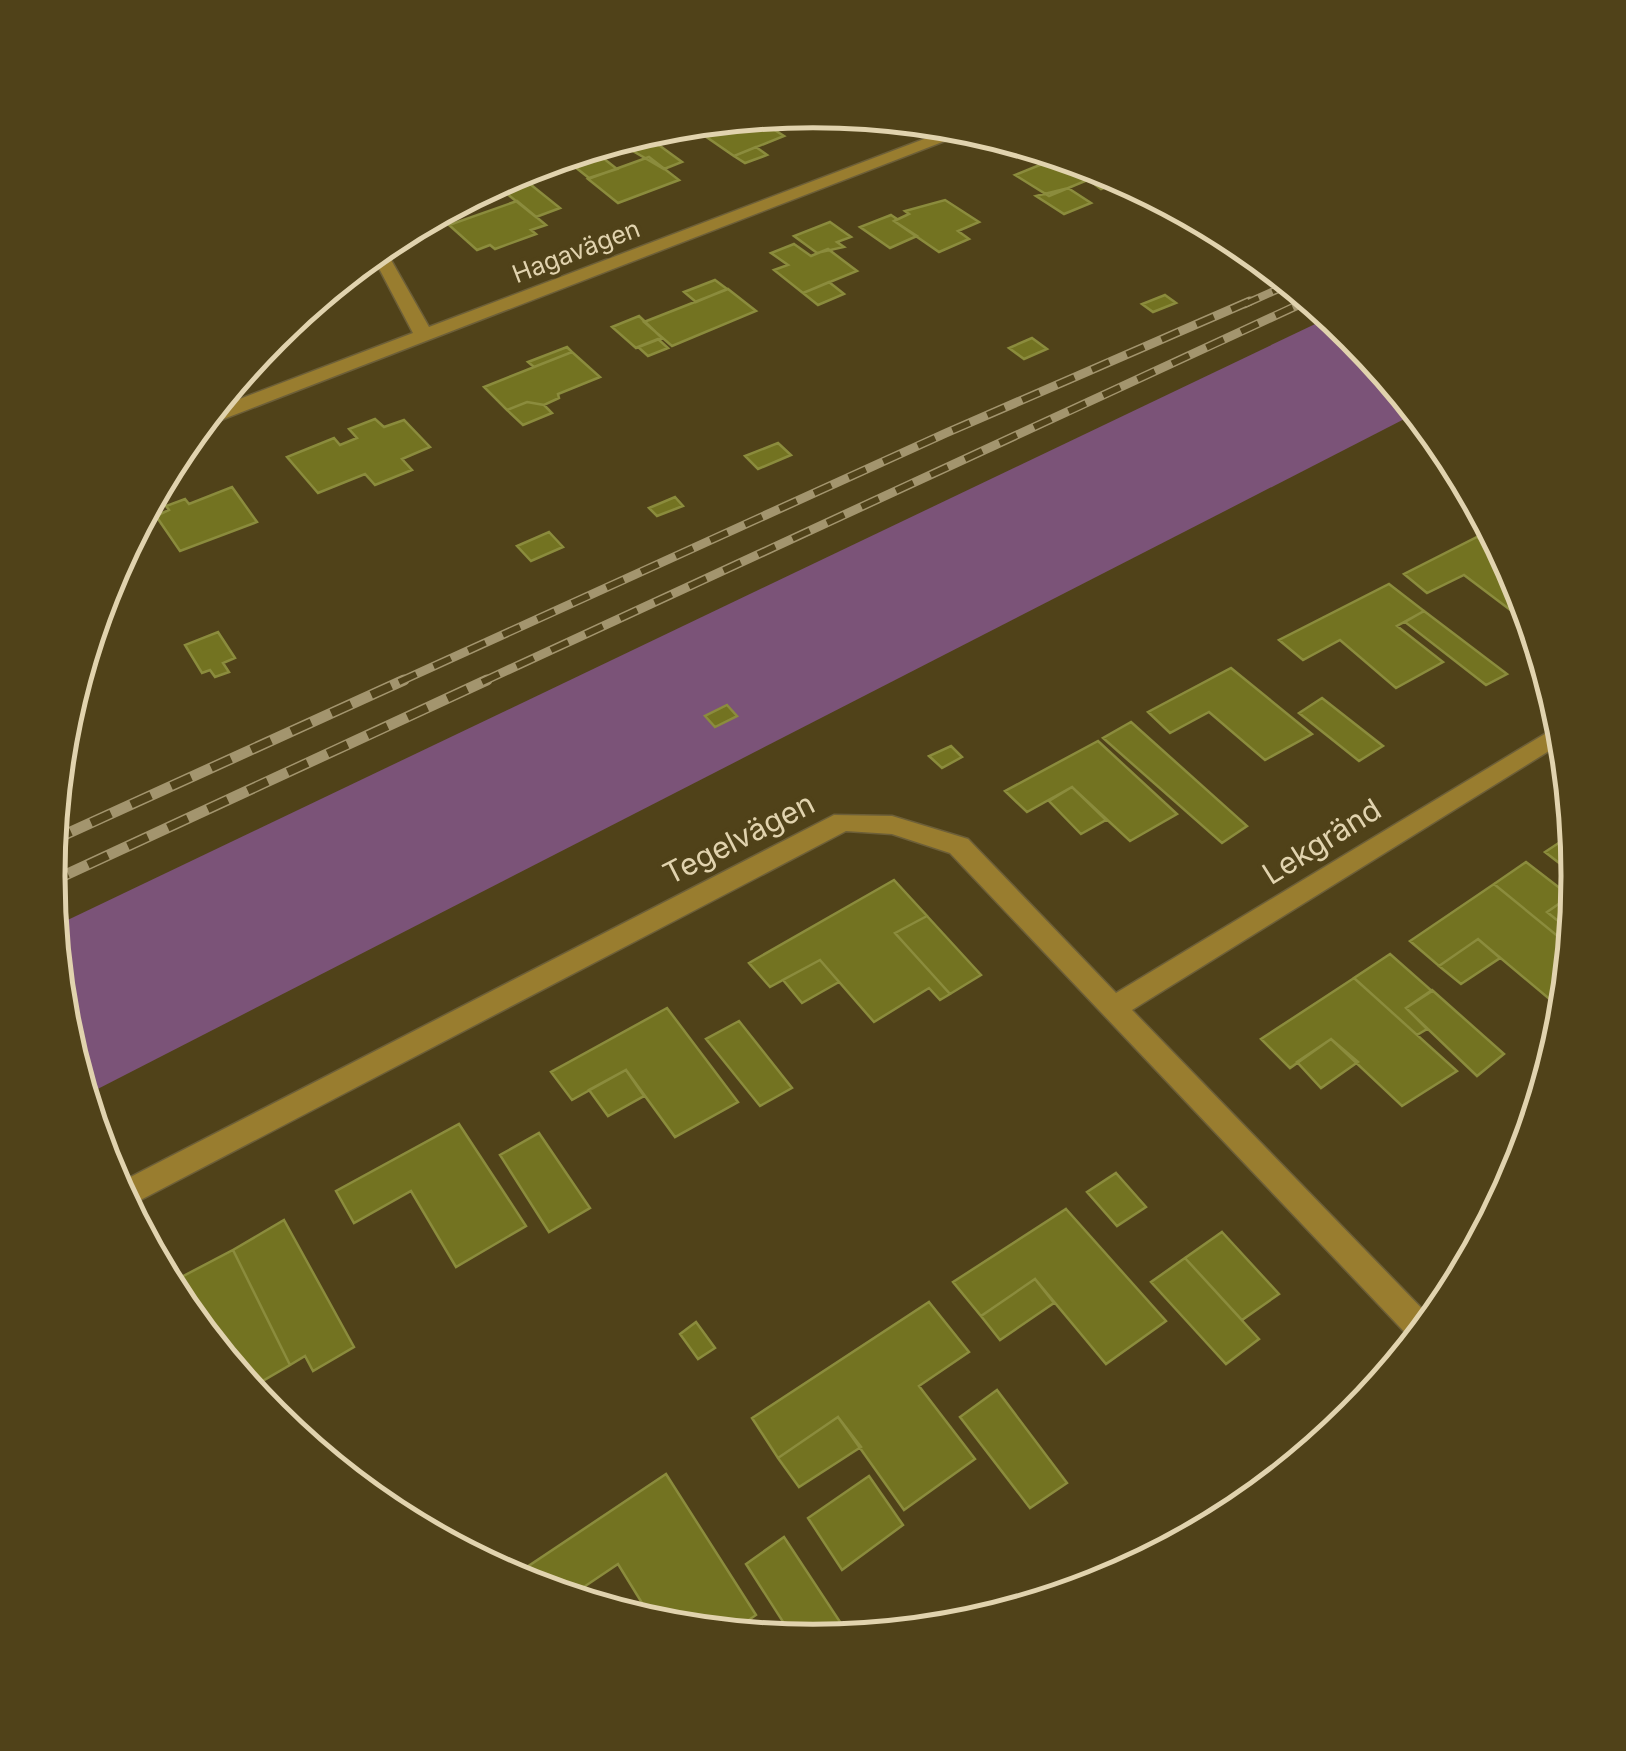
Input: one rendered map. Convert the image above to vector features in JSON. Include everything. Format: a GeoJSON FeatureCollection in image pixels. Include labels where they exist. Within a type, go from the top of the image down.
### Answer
{"type":"FeatureCollection","features":[{"type":"Feature","properties":{"kind":"street","name":"Hagavägen"},"geometry":{"type":"LineString","coordinates":[[228,410],[939,139]]}},
{"type":"Feature","properties":{"kind":"street"},"geometry":{"type":"LineString","coordinates":[[385,263],[424,336]]}},
{"type":"Feature","properties":{"kind":"street","name":"Lekgränd"},"geometry":{"type":"LineString","coordinates":[[1113,1008],[1549,740]]}},
{"type":"Feature","properties":{"kind":"street","name":"Tegelvägen"},"geometry":{"type":"LineString","coordinates":[[134,1189],[843,822],[892,825],[958,846],[1413,1321]]}},
{"type":"Feature","properties":{"kind":"shaded area"},"geometry":{"type":"Polygon","coordinates":[[[1317,323],[1405,419],[97,1090],[79,1021],[67,920],[1317,323]]]}},
{"type":"Feature","properties":{"kind":"building"},"geometry":{"type":"Polygon","coordinates":[[[773,129],[784,136],[734,156],[705,136],[773,129]]]}},
{"type":"Feature","properties":{"kind":"building"},"geometry":{"type":"Polygon","coordinates":[[[658,144],[682,162],[664,169],[633,151],[658,144]]]}},
{"type":"Feature","properties":{"kind":"building"},"geometry":{"type":"Polygon","coordinates":[[[756,147],[767,155],[745,163],[734,156],[756,147]]]}},
{"type":"Feature","properties":{"kind":"building"},"geometry":{"type":"Polygon","coordinates":[[[649,157],[679,180],[618,203],[588,179],[649,157]]]}},
{"type":"Feature","properties":{"kind":"building"},"geometry":{"type":"Polygon","coordinates":[[[603,158],[617,169],[589,178],[575,167],[603,158]]]}},
{"type":"Feature","properties":{"kind":"building"},"geometry":{"type":"Polygon","coordinates":[[[1043,164],[1088,180],[1049,196],[1015,175],[1043,164]]]}},
{"type":"Feature","properties":{"kind":"building"},"geometry":{"type":"Polygon","coordinates":[[[530,184],[560,208],[536,217],[507,194],[530,184]]]}},
{"type":"Feature","properties":{"kind":"building"},"geometry":{"type":"Polygon","coordinates":[[[1068,188],[1091,203],[1064,214],[1036,196],[1068,188]]]}},
{"type":"Feature","properties":{"kind":"building"},"geometry":{"type":"Polygon","coordinates":[[[945,200],[979,222],[958,231],[969,239],[939,252],[894,221],[909,214],[905,211],[945,200]]]}},
{"type":"Feature","properties":{"kind":"building"},"geometry":{"type":"Polygon","coordinates":[[[517,201],[546,225],[531,230],[536,234],[495,249],[490,245],[477,250],[449,225],[517,201]]]}},
{"type":"Feature","properties":{"kind":"building"},"geometry":{"type":"Polygon","coordinates":[[[891,215],[917,236],[890,248],[860,227],[891,215]]]}},
{"type":"Feature","properties":{"kind":"building"},"geometry":{"type":"Polygon","coordinates":[[[830,222],[851,237],[837,242],[844,247],[817,253],[794,236],[830,222]]]}},
{"type":"Feature","properties":{"kind":"building"},"geometry":{"type":"Polygon","coordinates":[[[794,244],[811,256],[828,249],[857,271],[803,293],[774,270],[788,265],[771,253],[794,244]]]}},
{"type":"Feature","properties":{"kind":"building"},"geometry":{"type":"Polygon","coordinates":[[[715,280],[727,289],[696,302],[684,292],[715,280]]]}},
{"type":"Feature","properties":{"kind":"building"},"geometry":{"type":"Polygon","coordinates":[[[829,282],[844,294],[818,305],[803,293],[829,282]]]}},
{"type":"Feature","properties":{"kind":"building"},"geometry":{"type":"Polygon","coordinates":[[[728,289],[756,311],[672,346],[644,322],[728,289]]]}},
{"type":"Feature","properties":{"kind":"building"},"geometry":{"type":"Polygon","coordinates":[[[1165,295],[1176,303],[1153,312],[1142,304],[1165,295]]]}},
{"type":"Feature","properties":{"kind":"building"},"geometry":{"type":"Polygon","coordinates":[[[639,316],[662,338],[636,348],[612,327],[639,316]]]}},
{"type":"Feature","properties":{"kind":"building"},"geometry":{"type":"Polygon","coordinates":[[[1032,338],[1047,349],[1024,359],[1009,348],[1032,338]]]}},
{"type":"Feature","properties":{"kind":"building"},"geometry":{"type":"Polygon","coordinates":[[[658,339],[668,348],[648,356],[638,347],[658,339]]]}},
{"type":"Feature","properties":{"kind":"building"},"geometry":{"type":"Polygon","coordinates":[[[567,347],[572,352],[534,367],[528,362],[567,347]]]}},
{"type":"Feature","properties":{"kind":"building"},"geometry":{"type":"Polygon","coordinates":[[[572,352],[600,377],[558,394],[559,398],[544,405],[527,402],[507,410],[484,387],[572,352]]]}},
{"type":"Feature","properties":{"kind":"building"},"geometry":{"type":"Polygon","coordinates":[[[527,402],[544,405],[552,413],[523,425],[507,410],[527,402]]]}},
{"type":"Feature","properties":{"kind":"building"},"geometry":{"type":"Polygon","coordinates":[[[375,419],[384,427],[404,420],[430,447],[402,459],[412,470],[375,485],[365,474],[318,493],[287,457],[334,438],[340,445],[357,438],[349,429],[375,419]]]}},
{"type":"Feature","properties":{"kind":"building"},"geometry":{"type":"Polygon","coordinates":[[[778,443],[791,455],[758,469],[745,456],[778,443]]]}},
{"type":"Feature","properties":{"kind":"building"},"geometry":{"type":"Polygon","coordinates":[[[232,487],[257,522],[180,551],[157,517],[169,510],[166,506],[185,499],[189,504],[232,487]]]}},
{"type":"Feature","properties":{"kind":"building"},"geometry":{"type":"Polygon","coordinates":[[[675,497],[683,506],[657,516],[649,508],[675,497]]]}},
{"type":"Feature","properties":{"kind":"building"},"geometry":{"type":"Polygon","coordinates":[[[549,532],[563,547],[531,561],[517,546],[549,532]]]}},
{"type":"Feature","properties":{"kind":"building"},"geometry":{"type":"Polygon","coordinates":[[[1477,537],[1512,611],[1464,575],[1427,593],[1404,574],[1477,537]]]}},
{"type":"Feature","properties":{"kind":"building"},"geometry":{"type":"Polygon","coordinates":[[[1389,584],[1424,611],[1397,626],[1443,662],[1396,688],[1340,640],[1303,660],[1279,640],[1389,584]]]}},
{"type":"Feature","properties":{"kind":"building"},"geometry":{"type":"Polygon","coordinates":[[[1424,611],[1507,674],[1486,685],[1405,622],[1424,611]]]}},
{"type":"Feature","properties":{"kind":"building"},"geometry":{"type":"Polygon","coordinates":[[[218,632],[235,658],[223,663],[229,672],[215,677],[210,670],[202,673],[185,645],[218,632]]]}},
{"type":"Feature","properties":{"kind":"building"},"geometry":{"type":"Polygon","coordinates":[[[1231,668],[1312,734],[1265,760],[1209,712],[1170,733],[1148,712],[1231,668]]]}},
{"type":"Feature","properties":{"kind":"building"},"geometry":{"type":"Polygon","coordinates":[[[1322,698],[1383,746],[1359,761],[1299,713],[1322,698]]]}},
{"type":"Feature","properties":{"kind":"building"},"geometry":{"type":"Polygon","coordinates":[[[727,705],[737,716],[715,727],[705,716],[727,705]]]}},
{"type":"Feature","properties":{"kind":"building"},"geometry":{"type":"Polygon","coordinates":[[[1131,722],[1247,826],[1222,843],[1103,738],[1131,722]]]}},
{"type":"Feature","properties":{"kind":"building"},"geometry":{"type":"Polygon","coordinates":[[[1098,741],[1177,814],[1130,841],[1072,787],[1027,812],[1005,791],[1098,741]]]}},
{"type":"Feature","properties":{"kind":"building"},"geometry":{"type":"Polygon","coordinates":[[[951,746],[962,757],[942,768],[929,756],[951,746]]]}},
{"type":"Feature","properties":{"kind":"building"},"geometry":{"type":"Polygon","coordinates":[[[1072,787],[1106,820],[1081,834],[1049,801],[1072,787]]]}},
{"type":"Feature","properties":{"kind":"building"},"geometry":{"type":"Polygon","coordinates":[[[1560,842],[1561,864],[1545,852],[1560,842]]]}},
{"type":"Feature","properties":{"kind":"building"},"geometry":{"type":"Polygon","coordinates":[[[1526,862],[1560,889],[1560,903],[1547,912],[1559,922],[1558,936],[1494,884],[1526,862]]]}},
{"type":"Feature","properties":{"kind":"building"},"geometry":{"type":"Polygon","coordinates":[[[894,880],[927,916],[895,933],[950,994],[940,1000],[929,988],[874,1022],[820,960],[770,987],[749,963],[894,880]]]}},
{"type":"Feature","properties":{"kind":"building"},"geometry":{"type":"Polygon","coordinates":[[[1494,884],[1558,936],[1551,1000],[1478,939],[1439,966],[1410,941],[1494,884]]]}},
{"type":"Feature","properties":{"kind":"building"},"geometry":{"type":"Polygon","coordinates":[[[1560,903],[1559,922],[1547,912],[1560,903]]]}},
{"type":"Feature","properties":{"kind":"building"},"geometry":{"type":"Polygon","coordinates":[[[927,916],[981,975],[950,994],[895,933],[927,916]]]}},
{"type":"Feature","properties":{"kind":"building"},"geometry":{"type":"Polygon","coordinates":[[[1478,939],[1500,958],[1461,984],[1439,966],[1478,939]]]}},
{"type":"Feature","properties":{"kind":"building"},"geometry":{"type":"Polygon","coordinates":[[[1390,954],[1432,991],[1406,1008],[1427,1029],[1417,1035],[1354,978],[1390,954]]]}},
{"type":"Feature","properties":{"kind":"building"},"geometry":{"type":"Polygon","coordinates":[[[820,960],[839,982],[802,1003],[783,980],[820,960]]]}},
{"type":"Feature","properties":{"kind":"building"},"geometry":{"type":"Polygon","coordinates":[[[1354,978],[1457,1071],[1402,1106],[1331,1039],[1290,1068],[1261,1039],[1354,978]]]}},
{"type":"Feature","properties":{"kind":"building"},"geometry":{"type":"Polygon","coordinates":[[[1432,990],[1504,1054],[1477,1076],[1406,1008],[1432,990]]]}},
{"type":"Feature","properties":{"kind":"building"},"geometry":{"type":"Polygon","coordinates":[[[667,1008],[738,1102],[675,1137],[626,1070],[572,1100],[551,1072],[667,1008]]]}},
{"type":"Feature","properties":{"kind":"building"},"geometry":{"type":"Polygon","coordinates":[[[739,1021],[792,1088],[760,1106],[706,1039],[739,1021]]]}},
{"type":"Feature","properties":{"kind":"building"},"geometry":{"type":"Polygon","coordinates":[[[1331,1039],[1358,1062],[1321,1088],[1297,1062],[1331,1039]]]}},
{"type":"Feature","properties":{"kind":"building"},"geometry":{"type":"Polygon","coordinates":[[[626,1070],[644,1096],[608,1116],[589,1090],[626,1070]]]}},
{"type":"Feature","properties":{"kind":"building"},"geometry":{"type":"Polygon","coordinates":[[[459,1124],[526,1226],[456,1267],[411,1191],[354,1223],[336,1191],[459,1124]]]}},
{"type":"Feature","properties":{"kind":"building"},"geometry":{"type":"Polygon","coordinates":[[[539,1133],[590,1208],[549,1232],[500,1155],[539,1133]]]}},
{"type":"Feature","properties":{"kind":"building"},"geometry":{"type":"Polygon","coordinates":[[[1116,1173],[1146,1207],[1117,1226],[1087,1192],[1116,1173]]]}},
{"type":"Feature","properties":{"kind":"building"},"geometry":{"type":"Polygon","coordinates":[[[1066,1209],[1166,1321],[1106,1364],[1035,1279],[981,1316],[953,1282],[1066,1209]]]}},
{"type":"Feature","properties":{"kind":"building"},"geometry":{"type":"Polygon","coordinates":[[[284,1220],[354,1347],[313,1371],[305,1356],[290,1365],[233,1250],[284,1220]]]}},
{"type":"Feature","properties":{"kind":"building"},"geometry":{"type":"Polygon","coordinates":[[[1222,1232],[1279,1294],[1242,1320],[1185,1258],[1222,1232]]]}},
{"type":"Feature","properties":{"kind":"building"},"geometry":{"type":"Polygon","coordinates":[[[233,1250],[290,1365],[262,1381],[220,1331],[182,1277],[233,1250]]]}},
{"type":"Feature","properties":{"kind":"building"},"geometry":{"type":"Polygon","coordinates":[[[1185,1258],[1259,1339],[1226,1364],[1151,1282],[1185,1258]]]}},
{"type":"Feature","properties":{"kind":"building"},"geometry":{"type":"Polygon","coordinates":[[[1035,1279],[1054,1303],[1000,1340],[981,1316],[1035,1279]]]}},
{"type":"Feature","properties":{"kind":"building"},"geometry":{"type":"Polygon","coordinates":[[[929,1302],[969,1352],[919,1386],[975,1459],[904,1510],[838,1417],[778,1458],[752,1418],[929,1302]]]}},
{"type":"Feature","properties":{"kind":"building"},"geometry":{"type":"Polygon","coordinates":[[[696,1322],[715,1348],[698,1359],[680,1334],[696,1322]]]}},
{"type":"Feature","properties":{"kind":"building"},"geometry":{"type":"Polygon","coordinates":[[[997,1390],[1067,1483],[1030,1508],[960,1417],[997,1390]]]}},
{"type":"Feature","properties":{"kind":"building"},"geometry":{"type":"Polygon","coordinates":[[[838,1417],[861,1447],[799,1487],[778,1458],[838,1417]]]}},
{"type":"Feature","properties":{"kind":"building"},"geometry":{"type":"Polygon","coordinates":[[[666,1474],[756,1615],[748,1620],[715,1617],[642,1603],[618,1564],[584,1587],[527,1567],[666,1474]]]}},
{"type":"Feature","properties":{"kind":"building"},"geometry":{"type":"Polygon","coordinates":[[[869,1476],[903,1525],[842,1570],[808,1518],[869,1476]]]}},
{"type":"Feature","properties":{"kind":"building"},"geometry":{"type":"Polygon","coordinates":[[[784,1537],[841,1623],[784,1623],[746,1564],[784,1537]]]}},
{"type":"Feature","properties":{"kind":"railway"},"geometry":{"type":"LineString","coordinates":[[1245,304],[1277,290]]}},
{"type":"Feature","properties":{"kind":"railway"},"geometry":{"type":"LineString","coordinates":[[399,682],[946,433],[1250,301]]}},
{"type":"Feature","properties":{"kind":"railway"},"geometry":{"type":"LineString","coordinates":[[482,682],[1297,306]]}},
{"type":"Feature","properties":{"kind":"railway"},"geometry":{"type":"LineString","coordinates":[[67,834],[404,680]]}},
{"type":"Feature","properties":{"kind":"railway"},"geometry":{"type":"LineString","coordinates":[[65,875],[487,680]]}}]}
